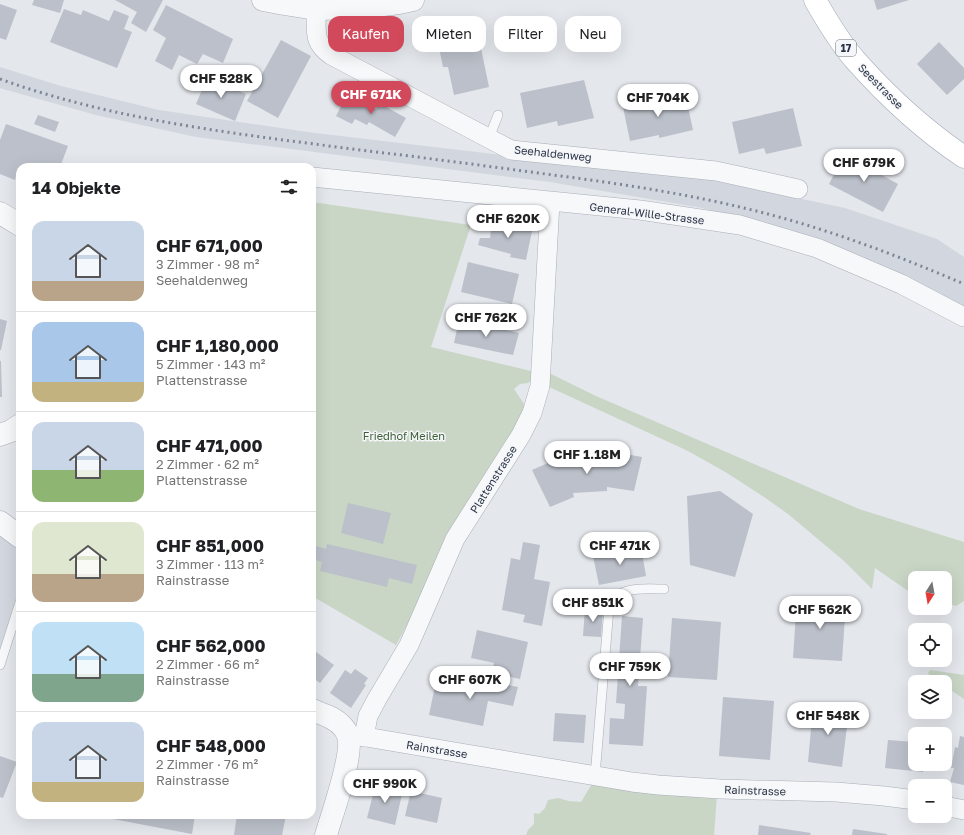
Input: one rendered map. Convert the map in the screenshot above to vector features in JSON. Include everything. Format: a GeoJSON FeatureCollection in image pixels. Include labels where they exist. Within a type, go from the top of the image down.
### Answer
{"type":"FeatureCollection","features":[{"type":"Feature","properties":{"kind":"main road","name":"Seestrasse"},"geometry":{"type":"LineString","coordinates":[[815,0],[834,32],[851,55],[879,85],[913,118],[964,157]]}},
{"type":"Feature","properties":{"kind":"street"},"geometry":{"type":"LineString","coordinates":[[263,0],[316,9],[359,8],[413,0]]}},
{"type":"Feature","properties":{"kind":"street","name":"Seehaldenweg"},"geometry":{"type":"LineString","coordinates":[[316,9],[316,36],[325,51],[511,150],[716,171],[798,189]]}},
{"type":"Feature","properties":{"kind":"street","name":"General-Wille-Strasse"},"geometry":{"type":"LineString","coordinates":[[316,177],[640,210],[740,225],[817,248],[901,284],[964,317]]}},
{"type":"Feature","properties":{"kind":"street","name":"Plattenstrasse"},"geometry":{"type":"LineString","coordinates":[[326,835],[346,766],[349,748],[409,645],[455,539],[521,435],[532,413],[540,386],[550,202]]}},
{"type":"Feature","properties":{"kind":"street"},"geometry":{"type":"LineString","coordinates":[[0,213],[16,223]]}},
{"type":"Feature","properties":{"kind":"street"},"geometry":{"type":"LineString","coordinates":[[0,435],[16,427]]}},
{"type":"Feature","properties":{"kind":"street"},"geometry":{"type":"LineString","coordinates":[[0,522],[16,534]]}},
{"type":"Feature","properties":{"kind":"street"},"geometry":{"type":"LineString","coordinates":[[316,712],[333,719],[356,737]]}},
{"type":"Feature","properties":{"kind":"street","name":"Rainstrasse"},"geometry":{"type":"LineString","coordinates":[[356,737],[658,785],[749,790],[836,792],[908,799]]}},
{"type":"Feature","properties":{"kind":"street"},"geometry":{"type":"LineString","coordinates":[[952,807],[964,810]]}},
{"type":"Feature","properties":{"kind":"lane"},"geometry":{"type":"LineString","coordinates":[[489,138],[498,115]]}},
{"type":"Feature","properties":{"kind":"lane"},"geometry":{"type":"LineString","coordinates":[[595,776],[609,608],[619,595],[629,591],[664,589]]}},
{"type":"Feature","properties":{"kind":"lane"},"geometry":{"type":"LineString","coordinates":[[0,665],[16,615]]}},
{"type":"Feature","properties":{"kind":"shaded area"},"geometry":{"type":"Polygon","coordinates":[[[0,67],[61,86],[159,110],[307,132],[711,180],[845,208],[937,239],[964,257],[964,308],[822,240],[702,208],[550,182],[196,137],[96,115],[0,88],[0,67]]]}},
{"type":"Feature","properties":{"kind":"shaded area"},"geometry":{"type":"Polygon","coordinates":[[[0,534],[16,545],[16,603],[0,654],[0,534]]]}},
{"type":"Feature","properties":{"kind":"green space","name":"Friedhof Meilen"},"geometry":{"type":"Polygon","coordinates":[[[316,203],[471,225],[431,347],[535,372],[534,377],[528,383],[520,384],[514,389],[524,404],[524,411],[396,645],[316,598],[316,203]]]}},
{"type":"Feature","properties":{"kind":"green space"},"geometry":{"type":"Polygon","coordinates":[[[548,374],[551,374],[596,396],[859,509],[964,542],[964,601],[956,606],[952,605],[952,571],[908,571],[908,591],[875,568],[872,589],[844,561],[788,514],[727,473],[688,451],[547,386],[548,374]]]}},
{"type":"Feature","properties":{"kind":"green space"},"geometry":{"type":"Polygon","coordinates":[[[930,670],[964,675],[964,699],[952,691],[952,675],[930,675],[928,673],[930,670]]]}},
{"type":"Feature","properties":{"kind":"green space"},"geometry":{"type":"Polygon","coordinates":[[[593,782],[717,795],[714,835],[526,835],[528,830],[534,824],[534,813],[539,814],[545,808],[548,800],[558,798],[581,802],[593,782]]]}},
{"type":"Feature","properties":{"kind":"building"},"geometry":{"type":"Polygon","coordinates":[[[34,0],[64,0],[60,13],[32,5],[34,0]]]}},
{"type":"Feature","properties":{"kind":"building"},"geometry":{"type":"Polygon","coordinates":[[[115,0],[163,0],[146,32],[131,23],[137,12],[115,0]]]}},
{"type":"Feature","properties":{"kind":"building"},"geometry":{"type":"Polygon","coordinates":[[[874,0],[909,0],[877,10],[874,0]]]}},
{"type":"Feature","properties":{"kind":"building"},"geometry":{"type":"Polygon","coordinates":[[[0,4],[17,10],[6,40],[0,38],[0,4]]]}},
{"type":"Feature","properties":{"kind":"building"},"geometry":{"type":"Polygon","coordinates":[[[166,5],[233,39],[223,63],[203,54],[197,64],[179,55],[172,70],[155,61],[166,38],[153,30],[166,5]]]}},
{"type":"Feature","properties":{"kind":"building"},"geometry":{"type":"Polygon","coordinates":[[[64,9],[81,15],[83,10],[109,21],[114,10],[129,16],[124,29],[132,32],[117,68],[50,42],[64,9]]]}},
{"type":"Feature","properties":{"kind":"building"},"geometry":{"type":"Polygon","coordinates":[[[281,40],[311,56],[278,118],[247,101],[281,40]]]}},
{"type":"Feature","properties":{"kind":"building"},"geometry":{"type":"Polygon","coordinates":[[[939,42],[964,68],[964,79],[947,95],[917,64],[939,42]]]}},
{"type":"Feature","properties":{"kind":"building"},"geometry":{"type":"Polygon","coordinates":[[[440,52],[482,52],[489,87],[454,95],[448,67],[443,67],[440,52]]]}},
{"type":"Feature","properties":{"kind":"building"},"geometry":{"type":"Polygon","coordinates":[[[207,78],[246,94],[235,121],[196,104],[207,78]]]}},
{"type":"Feature","properties":{"kind":"building"},"geometry":{"type":"Polygon","coordinates":[[[584,80],[594,118],[558,126],[557,121],[527,128],[520,93],[584,80]]]}},
{"type":"Feature","properties":{"kind":"building"},"geometry":{"type":"Polygon","coordinates":[[[348,93],[376,109],[379,103],[406,118],[395,137],[369,122],[367,125],[355,119],[352,124],[336,116],[348,93]]]}},
{"type":"Feature","properties":{"kind":"building"},"geometry":{"type":"Polygon","coordinates":[[[685,93],[693,130],[659,138],[659,135],[630,141],[623,107],[685,93]]]}},
{"type":"Feature","properties":{"kind":"building"},"geometry":{"type":"Polygon","coordinates":[[[793,108],[802,146],[766,154],[764,148],[739,154],[732,122],[793,108]]]}},
{"type":"Feature","properties":{"kind":"building"},"geometry":{"type":"Polygon","coordinates":[[[38,115],[59,122],[55,132],[34,124],[38,115]]]}},
{"type":"Feature","properties":{"kind":"building"},"geometry":{"type":"Polygon","coordinates":[[[6,124],[68,146],[62,163],[16,163],[15,180],[0,174],[0,140],[6,124]]]}},
{"type":"Feature","properties":{"kind":"building"},"geometry":{"type":"Polygon","coordinates":[[[844,155],[863,165],[864,162],[876,166],[879,170],[878,173],[898,184],[883,212],[829,184],[844,155]]]}},
{"type":"Feature","properties":{"kind":"building"},"geometry":{"type":"Polygon","coordinates":[[[493,216],[513,219],[512,228],[532,231],[526,260],[510,257],[511,254],[478,245],[480,238],[490,238],[493,216]]]}},
{"type":"Feature","properties":{"kind":"building"},"geometry":{"type":"Polygon","coordinates":[[[468,262],[519,274],[512,304],[461,292],[468,262]]]}},
{"type":"Feature","properties":{"kind":"building"},"geometry":{"type":"Polygon","coordinates":[[[0,319],[7,321],[1,350],[0,350],[0,319]]]}},
{"type":"Feature","properties":{"kind":"building"},"geometry":{"type":"Polygon","coordinates":[[[459,320],[519,333],[513,355],[454,343],[459,320]]]}},
{"type":"Feature","properties":{"kind":"building"},"geometry":{"type":"Polygon","coordinates":[[[1,361],[2,397],[0,397],[1,361]]]}},
{"type":"Feature","properties":{"kind":"building"},"geometry":{"type":"Polygon","coordinates":[[[607,451],[642,457],[634,491],[607,487],[607,491],[573,493],[574,497],[550,507],[532,470],[566,455],[607,451]]]}},
{"type":"Feature","properties":{"kind":"building"},"geometry":{"type":"Polygon","coordinates":[[[720,491],[753,514],[735,577],[690,565],[687,496],[720,491]]]}},
{"type":"Feature","properties":{"kind":"building"},"geometry":{"type":"Polygon","coordinates":[[[348,503],[391,513],[383,544],[341,533],[348,503]]]}},
{"type":"Feature","properties":{"kind":"building"},"geometry":{"type":"Polygon","coordinates":[[[523,542],[540,545],[534,579],[550,582],[542,626],[523,622],[525,615],[502,610],[511,558],[520,560],[523,542]]]}},
{"type":"Feature","properties":{"kind":"building"},"geometry":{"type":"Polygon","coordinates":[[[327,544],[417,565],[412,584],[389,578],[387,587],[320,571],[322,562],[316,560],[316,546],[326,549],[327,544]]]}},
{"type":"Feature","properties":{"kind":"building"},"geometry":{"type":"Polygon","coordinates":[[[641,547],[646,576],[599,585],[593,556],[641,547]]]}},
{"type":"Feature","properties":{"kind":"building"},"geometry":{"type":"Polygon","coordinates":[[[797,599],[846,602],[842,661],[793,658],[797,599]]]}},
{"type":"Feature","properties":{"kind":"building"},"geometry":{"type":"Polygon","coordinates":[[[585,609],[603,610],[601,637],[583,636],[585,609]]]}},
{"type":"Feature","properties":{"kind":"building"},"geometry":{"type":"Polygon","coordinates":[[[622,616],[643,618],[638,686],[647,686],[643,746],[609,744],[610,718],[624,719],[625,704],[616,703],[622,616]]]}},
{"type":"Feature","properties":{"kind":"building"},"geometry":{"type":"Polygon","coordinates":[[[672,618],[721,622],[717,680],[668,677],[672,618]]]}},
{"type":"Feature","properties":{"kind":"building"},"geometry":{"type":"Polygon","coordinates":[[[477,630],[528,642],[520,679],[492,673],[494,663],[471,658],[477,630]]]}},
{"type":"Feature","properties":{"kind":"building"},"geometry":{"type":"Polygon","coordinates":[[[316,652],[334,665],[320,683],[316,680],[316,652]]]}},
{"type":"Feature","properties":{"kind":"building"},"geometry":{"type":"Polygon","coordinates":[[[355,669],[368,678],[364,684],[366,685],[351,708],[330,693],[345,670],[351,674],[355,669]]]}},
{"type":"Feature","properties":{"kind":"building"},"geometry":{"type":"Polygon","coordinates":[[[475,678],[518,687],[513,706],[488,701],[483,726],[429,715],[436,681],[473,689],[475,678]]]}},
{"type":"Feature","properties":{"kind":"building"},"geometry":{"type":"Polygon","coordinates":[[[723,697],[774,701],[770,760],[719,756],[723,697]]]}},
{"type":"Feature","properties":{"kind":"building"},"geometry":{"type":"Polygon","coordinates":[[[813,707],[849,710],[842,767],[808,762],[813,707]]]}},
{"type":"Feature","properties":{"kind":"building"},"geometry":{"type":"Polygon","coordinates":[[[555,713],[586,715],[584,743],[553,741],[555,713]]]}},
{"type":"Feature","properties":{"kind":"building"},"geometry":{"type":"Polygon","coordinates":[[[960,736],[964,737],[964,785],[952,782],[951,779],[954,768],[952,768],[952,763],[955,747],[958,748],[960,736]]]}},
{"type":"Feature","properties":{"kind":"building"},"geometry":{"type":"Polygon","coordinates":[[[888,740],[908,741],[908,770],[885,768],[888,740]]]}},
{"type":"Feature","properties":{"kind":"building"},"geometry":{"type":"Polygon","coordinates":[[[0,756],[16,762],[16,765],[3,798],[0,797],[0,756]]]}},
{"type":"Feature","properties":{"kind":"building"},"geometry":{"type":"Polygon","coordinates":[[[376,783],[403,790],[395,825],[367,818],[376,783]]]}},
{"type":"Feature","properties":{"kind":"building"},"geometry":{"type":"Polygon","coordinates":[[[411,791],[442,798],[437,823],[405,816],[411,791]]]}},
{"type":"Feature","properties":{"kind":"building"},"geometry":{"type":"Polygon","coordinates":[[[113,819],[194,819],[192,834],[113,819]]]}},
{"type":"Feature","properties":{"kind":"building"},"geometry":{"type":"Polygon","coordinates":[[[236,819],[285,819],[282,835],[234,835],[236,819]]]}},
{"type":"Feature","properties":{"kind":"building"},"geometry":{"type":"Polygon","coordinates":[[[759,825],[811,833],[810,835],[758,835],[759,825]]]}},
{"type":"Feature","properties":{"kind":"building"},"geometry":{"type":"Polygon","coordinates":[[[853,829],[887,834],[887,835],[852,835],[853,829]]]}},
{"type":"Feature","properties":{"kind":"railway"},"geometry":{"type":"LineString","coordinates":[[0,79],[88,106],[133,116],[224,132],[591,180],[722,203],[804,224],[858,242],[964,284]]}}]}
